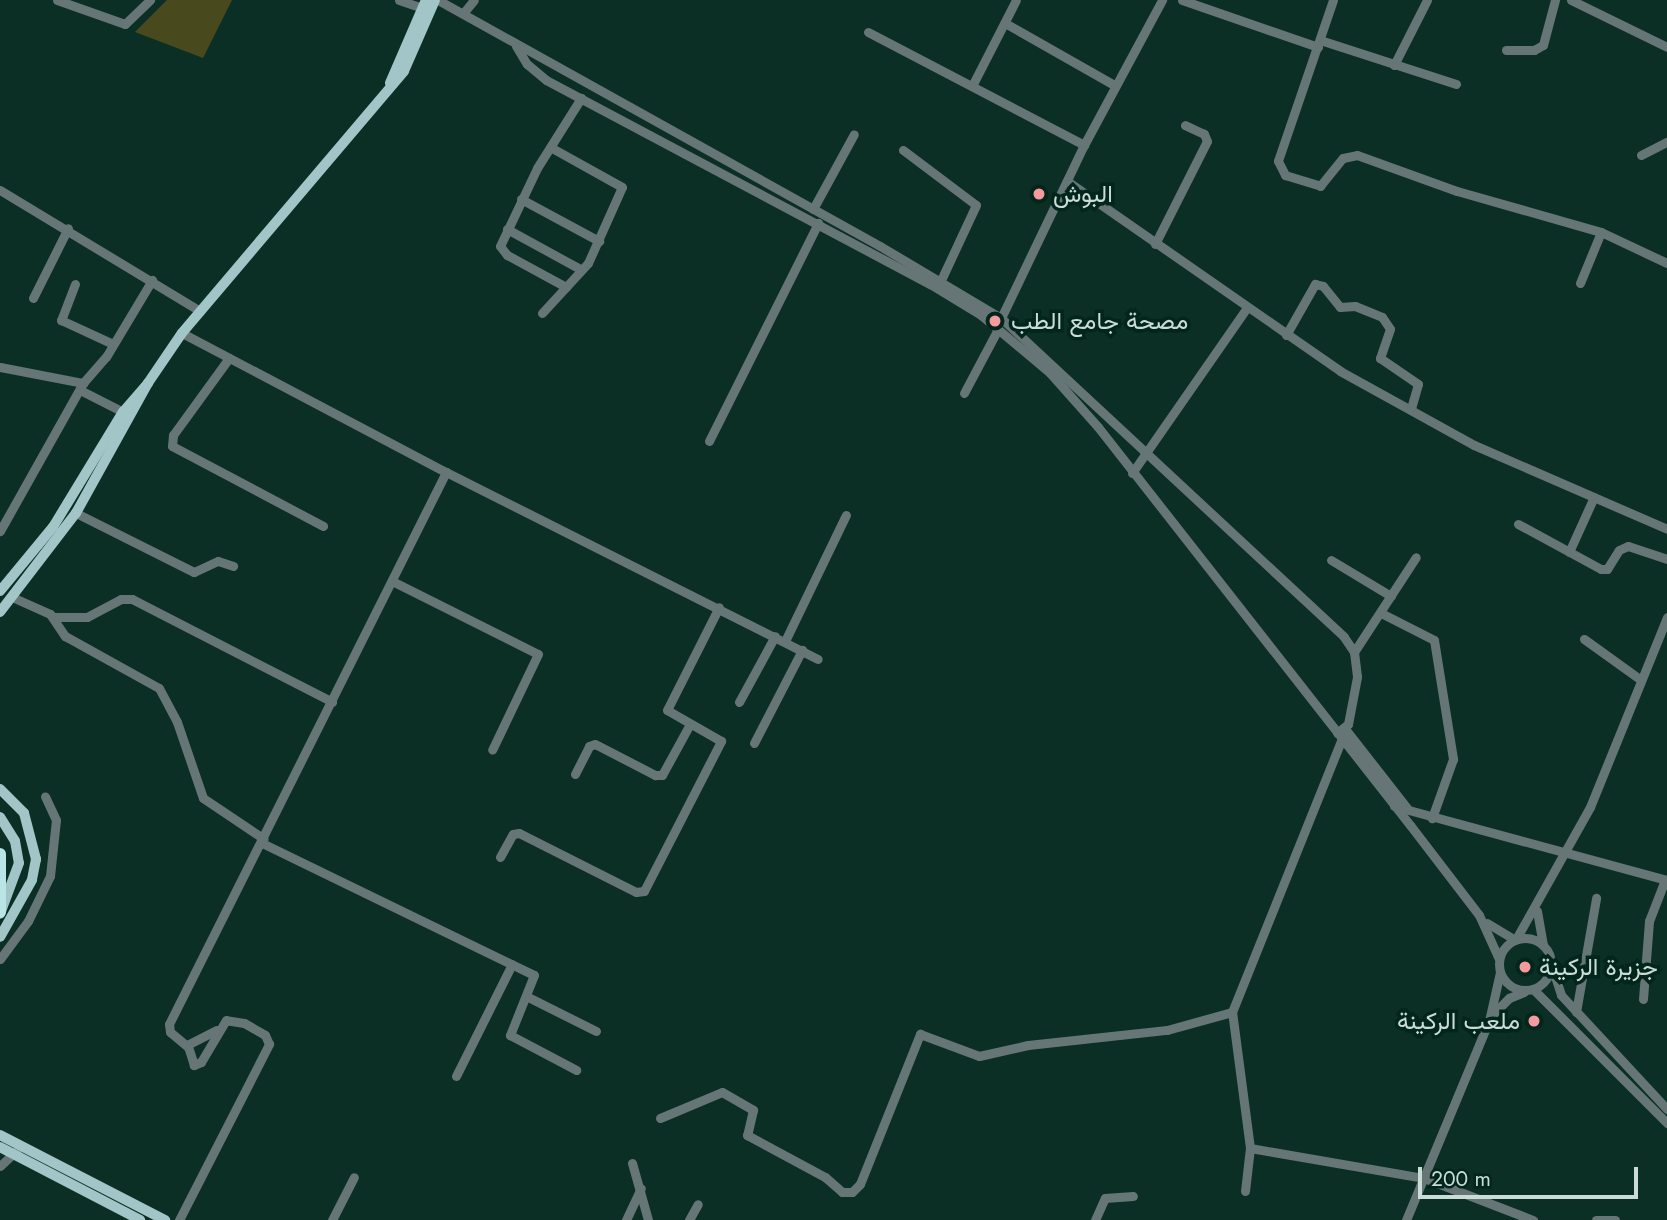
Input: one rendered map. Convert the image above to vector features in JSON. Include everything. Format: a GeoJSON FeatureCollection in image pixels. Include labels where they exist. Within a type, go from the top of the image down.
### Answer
{"type":"FeatureCollection","features":[{"type":"Feature","properties":{"kind":"highway"},"geometry":{"type":"LineString","coordinates":[[0,854],[0,913]]}},
{"type":"Feature","properties":{"kind":"main road"},"geometry":{"type":"LineString","coordinates":[[185,334],[200,311],[408,64],[437,0]]}},
{"type":"Feature","properties":{"kind":"main road"},"geometry":{"type":"LineString","coordinates":[[0,591],[74,496],[124,412],[185,334],[388,94],[389,85],[424,4]]}},
{"type":"Feature","properties":{"kind":"main road"},"geometry":{"type":"LineString","coordinates":[[0,612],[76,513],[148,383]]}},
{"type":"Feature","properties":{"kind":"main road"},"geometry":{"type":"LineString","coordinates":[[0,789],[23,813],[36,859],[32,880],[0,937]]}},
{"type":"Feature","properties":{"kind":"main road"},"geometry":{"type":"LineString","coordinates":[[0,817],[15,841],[19,863],[0,913]]}},
{"type":"Feature","properties":{"kind":"main road"},"geometry":{"type":"LineString","coordinates":[[0,1135],[17,1150],[140,1220]]}},
{"type":"Feature","properties":{"kind":"main road"},"geometry":{"type":"LineString","coordinates":[[0,1147],[17,1150],[165,1220]]}},
{"type":"Feature","properties":{"kind":"street"},"geometry":{"type":"LineString","coordinates":[[57,0],[125,24],[150,0]]}},
{"type":"Feature","properties":{"kind":"street"},"geometry":{"type":"LineString","coordinates":[[399,0],[424,4]]}},
{"type":"Feature","properties":{"kind":"street"},"geometry":{"type":"LineString","coordinates":[[437,0],[465,11],[516,46],[941,280],[1001,318],[1332,622],[1354,652],[1357,677],[1342,734],[1232,1012],[1250,1148],[1245,1191]]}},
{"type":"Feature","properties":{"kind":"street"},"geometry":{"type":"LineString","coordinates":[[465,11],[474,0]]}},
{"type":"Feature","properties":{"kind":"street"},"geometry":{"type":"LineString","coordinates":[[973,84],[1016,0]]}},
{"type":"Feature","properties":{"kind":"street"},"geometry":{"type":"LineString","coordinates":[[1001,318],[1114,85],[1162,0]]}},
{"type":"Feature","properties":{"kind":"street"},"geometry":{"type":"LineString","coordinates":[[1182,0],[1456,84]]}},
{"type":"Feature","properties":{"kind":"street"},"geometry":{"type":"LineString","coordinates":[[1334,0],[1278,161],[1285,175],[1320,186],[1343,158],[1357,155],[1457,191],[1601,232],[1667,263]]}},
{"type":"Feature","properties":{"kind":"street"},"geometry":{"type":"LineString","coordinates":[[1394,65],[1427,0]]}},
{"type":"Feature","properties":{"kind":"street"},"geometry":{"type":"LineString","coordinates":[[1506,50],[1534,50],[1543,45],[1555,0]]}},
{"type":"Feature","properties":{"kind":"street"},"geometry":{"type":"LineString","coordinates":[[1571,0],[1667,47]]}},
{"type":"Feature","properties":{"kind":"street"},"geometry":{"type":"LineString","coordinates":[[1005,23],[1114,85]]}},
{"type":"Feature","properties":{"kind":"street"},"geometry":{"type":"LineString","coordinates":[[868,32],[973,84],[1084,145]]}},
{"type":"Feature","properties":{"kind":"street"},"geometry":{"type":"LineString","coordinates":[[516,46],[538,74],[930,284],[998,329],[1080,406],[1342,734],[1408,808]]}},
{"type":"Feature","properties":{"kind":"street"},"geometry":{"type":"LineString","coordinates":[[566,287],[504,252],[501,241],[550,147],[581,98]]}},
{"type":"Feature","properties":{"kind":"street"},"geometry":{"type":"LineString","coordinates":[[1155,244],[1208,141],[1205,134],[1185,125]]}},
{"type":"Feature","properties":{"kind":"street"},"geometry":{"type":"LineString","coordinates":[[813,209],[854,134]]}},
{"type":"Feature","properties":{"kind":"street"},"geometry":{"type":"LineString","coordinates":[[1641,155],[1667,142]]}},
{"type":"Feature","properties":{"kind":"street"},"geometry":{"type":"LineString","coordinates":[[542,313],[582,270],[599,240],[620,184],[550,147]]}},
{"type":"Feature","properties":{"kind":"street"},"geometry":{"type":"LineString","coordinates":[[699,160],[704,148]]}},
{"type":"Feature","properties":{"kind":"street"},"geometry":{"type":"LineString","coordinates":[[903,150],[976,205],[941,280]]}},
{"type":"Feature","properties":{"kind":"street"},"geometry":{"type":"LineString","coordinates":[[1067,181],[1246,309],[1340,371],[1474,445],[1667,529]]}},
{"type":"Feature","properties":{"kind":"street"},"geometry":{"type":"LineString","coordinates":[[0,190],[68,228],[200,311]]}},
{"type":"Feature","properties":{"kind":"street"},"geometry":{"type":"LineString","coordinates":[[521,199],[599,240]]}},
{"type":"Feature","properties":{"kind":"street"},"geometry":{"type":"LineString","coordinates":[[709,442],[818,223]]}},
{"type":"Feature","properties":{"kind":"street"},"geometry":{"type":"LineString","coordinates":[[33,298],[68,228]]}},
{"type":"Feature","properties":{"kind":"street"},"geometry":{"type":"LineString","coordinates":[[507,229],[582,270]]}},
{"type":"Feature","properties":{"kind":"street"},"geometry":{"type":"LineString","coordinates":[[1580,283],[1601,232]]}},
{"type":"Feature","properties":{"kind":"street"},"geometry":{"type":"LineString","coordinates":[[1,527],[82,387],[113,345],[152,280]]}},
{"type":"Feature","properties":{"kind":"street"},"geometry":{"type":"LineString","coordinates":[[75,284],[60,313],[61,320],[113,345]]}},
{"type":"Feature","properties":{"kind":"street"},"geometry":{"type":"LineString","coordinates":[[1286,335],[1315,284],[1325,288],[1340,307],[1355,306],[1382,317],[1390,329],[1380,358],[1418,384],[1411,408]]}},
{"type":"Feature","properties":{"kind":"street"},"geometry":{"type":"LineString","coordinates":[[1132,473],[1246,309]]}},
{"type":"Feature","properties":{"kind":"street"},"geometry":{"type":"LineString","coordinates":[[964,393],[998,329]]}},
{"type":"Feature","properties":{"kind":"street"},"geometry":{"type":"LineString","coordinates":[[185,334],[446,472],[818,659]]}},
{"type":"Feature","properties":{"kind":"street"},"geometry":{"type":"LineString","coordinates":[[229,358],[173,435],[172,446],[323,526]]}},
{"type":"Feature","properties":{"kind":"street"},"geometry":{"type":"LineString","coordinates":[[0,367],[82,387],[124,412]]}},
{"type":"Feature","properties":{"kind":"street"},"geometry":{"type":"LineString","coordinates":[[1080,406],[1088,396]]}},
{"type":"Feature","properties":{"kind":"street"},"geometry":{"type":"LineString","coordinates":[[179,1220],[268,1048],[265,1035],[240,1021],[226,1020],[218,1029],[200,1064],[192,1063],[187,1045],[170,1032],[169,1024],[446,472]]}},
{"type":"Feature","properties":{"kind":"street"},"geometry":{"type":"LineString","coordinates":[[1569,552],[1594,497]]}},
{"type":"Feature","properties":{"kind":"street"},"geometry":{"type":"LineString","coordinates":[[76,513],[194,572],[216,561],[233,566]]}},
{"type":"Feature","properties":{"kind":"street"},"geometry":{"type":"LineString","coordinates":[[785,641],[846,515]]}},
{"type":"Feature","properties":{"kind":"street"},"geometry":{"type":"LineString","coordinates":[[1518,524],[1604,569],[1619,550],[1628,546],[1667,559]]}},
{"type":"Feature","properties":{"kind":"street"},"geometry":{"type":"LineString","coordinates":[[1354,652],[1416,557]]}},
{"type":"Feature","properties":{"kind":"street"},"geometry":{"type":"LineString","coordinates":[[1331,560],[1391,596]]}},
{"type":"Feature","properties":{"kind":"street"},"geometry":{"type":"LineString","coordinates":[[392,581],[538,654],[492,750]]}},
{"type":"Feature","properties":{"kind":"street"},"geometry":{"type":"LineString","coordinates":[[12,597],[53,617],[87,617],[121,598],[132,599],[332,702]]}},
{"type":"Feature","properties":{"kind":"street"},"geometry":{"type":"LineString","coordinates":[[500,857],[513,834],[519,833],[629,889],[644,891],[721,741],[668,712],[668,706],[719,607]]}},
{"type":"Feature","properties":{"kind":"street"},"geometry":{"type":"LineString","coordinates":[[1381,613],[1434,640],[1453,759],[1432,818]]}},
{"type":"Feature","properties":{"kind":"street"},"geometry":{"type":"LineString","coordinates":[[53,617],[65,636],[159,688],[177,722],[202,798],[263,841],[535,976],[510,1031],[511,1038],[576,1070]]}},
{"type":"Feature","properties":{"kind":"street"},"geometry":{"type":"LineString","coordinates":[[1499,959],[1516,940],[1539,902],[1563,851],[1590,807],[1667,617]]}},
{"type":"Feature","properties":{"kind":"street"},"geometry":{"type":"LineString","coordinates":[[739,702],[775,636]]}},
{"type":"Feature","properties":{"kind":"street"},"geometry":{"type":"LineString","coordinates":[[1584,639],[1641,680]]}},
{"type":"Feature","properties":{"kind":"street"},"geometry":{"type":"LineString","coordinates":[[754,743],[802,650]]}},
{"type":"Feature","properties":{"kind":"street"},"geometry":{"type":"LineString","coordinates":[[575,774],[589,746],[595,744],[655,775],[662,775],[690,724]]}},
{"type":"Feature","properties":{"kind":"street"},"geometry":{"type":"LineString","coordinates":[[1342,734],[1479,915],[1499,959],[1500,972],[1489,1021],[1406,1220]]}},
{"type":"Feature","properties":{"kind":"street"},"geometry":{"type":"LineString","coordinates":[[0,959],[28,921],[50,876],[55,820],[45,796]]}},
{"type":"Feature","properties":{"kind":"street"},"geometry":{"type":"LineString","coordinates":[[1394,806],[1666,880],[1649,921],[1643,999]]}},
{"type":"Feature","properties":{"kind":"street"},"geometry":{"type":"LineString","coordinates":[[1576,1012],[1596,898]]}},
{"type":"Feature","properties":{"kind":"street"},"geometry":{"type":"LineString","coordinates":[[1539,902],[1537,920],[1556,986],[1576,1012],[1667,1109]]}},
{"type":"Feature","properties":{"kind":"street"},"geometry":{"type":"LineString","coordinates":[[1479,915],[1516,940],[1531,939],[1544,945]]}},
{"type":"Feature","properties":{"kind":"street"},"geometry":{"type":"LineString","coordinates":[[456,1076],[512,964]]}},
{"type":"Feature","properties":{"kind":"street"},"geometry":{"type":"LineString","coordinates":[[1489,1021],[1509,998],[1546,982],[1552,967]]}},
{"type":"Feature","properties":{"kind":"street"},"geometry":{"type":"LineString","coordinates":[[1500,972],[1510,986],[1531,990],[1667,1123]]}},
{"type":"Feature","properties":{"kind":"street"},"geometry":{"type":"LineString","coordinates":[[528,996],[596,1031]]}},
{"type":"Feature","properties":{"kind":"street"},"geometry":{"type":"LineString","coordinates":[[660,1118],[722,1092],[752,1109],[747,1135],[825,1177],[842,1192],[852,1192],[859,1187],[920,1034],[961,1053],[985,1056],[1028,1045],[1167,1030],[1232,1012]]}},
{"type":"Feature","properties":{"kind":"street"},"geometry":{"type":"LineString","coordinates":[[187,1045],[218,1029]]}},
{"type":"Feature","properties":{"kind":"street"},"geometry":{"type":"LineString","coordinates":[[1250,1148],[1424,1178],[1532,1220]]}},
{"type":"Feature","properties":{"kind":"street"},"geometry":{"type":"LineString","coordinates":[[0,1166],[17,1150]]}},
{"type":"Feature","properties":{"kind":"street"},"geometry":{"type":"LineString","coordinates":[[632,1163],[648,1220]]}},
{"type":"Feature","properties":{"kind":"street"},"geometry":{"type":"LineString","coordinates":[[332,1220],[354,1177]]}},
{"type":"Feature","properties":{"kind":"street"},"geometry":{"type":"LineString","coordinates":[[626,1220],[641,1188]]}},
{"type":"Feature","properties":{"kind":"street"},"geometry":{"type":"LineString","coordinates":[[1095,1220],[1105,1198],[1133,1196]]}},
{"type":"Feature","properties":{"kind":"street"},"geometry":{"type":"LineString","coordinates":[[689,1220],[698,1204]]}},
{"type":"Feature","properties":{"kind":"street"},"geometry":{"type":"LineString","coordinates":[[1597,1220],[1615,1220]]}},
{"type":"Feature","properties":{"kind":"shaded area"},"geometry":{"type":"Polygon","coordinates":[[[167,0],[232,0],[203,58],[135,32],[167,0]]]}},
{"type":"Feature","properties":{"kind":"place","name":"البوش"},"geometry":{"type":"Point","coordinates":[1039,194]}},
{"type":"Feature","properties":{"kind":"place","name":"مصحة جامع الطب"},"geometry":{"type":"Point","coordinates":[995,321]}},
{"type":"Feature","properties":{"kind":"place","name":"جزيرة الركينة"},"geometry":{"type":"Point","coordinates":[1525,967]}},
{"type":"Feature","properties":{"kind":"place","name":"ملعب الركينة"},"geometry":{"type":"Point","coordinates":[1534,1021]}}]}
